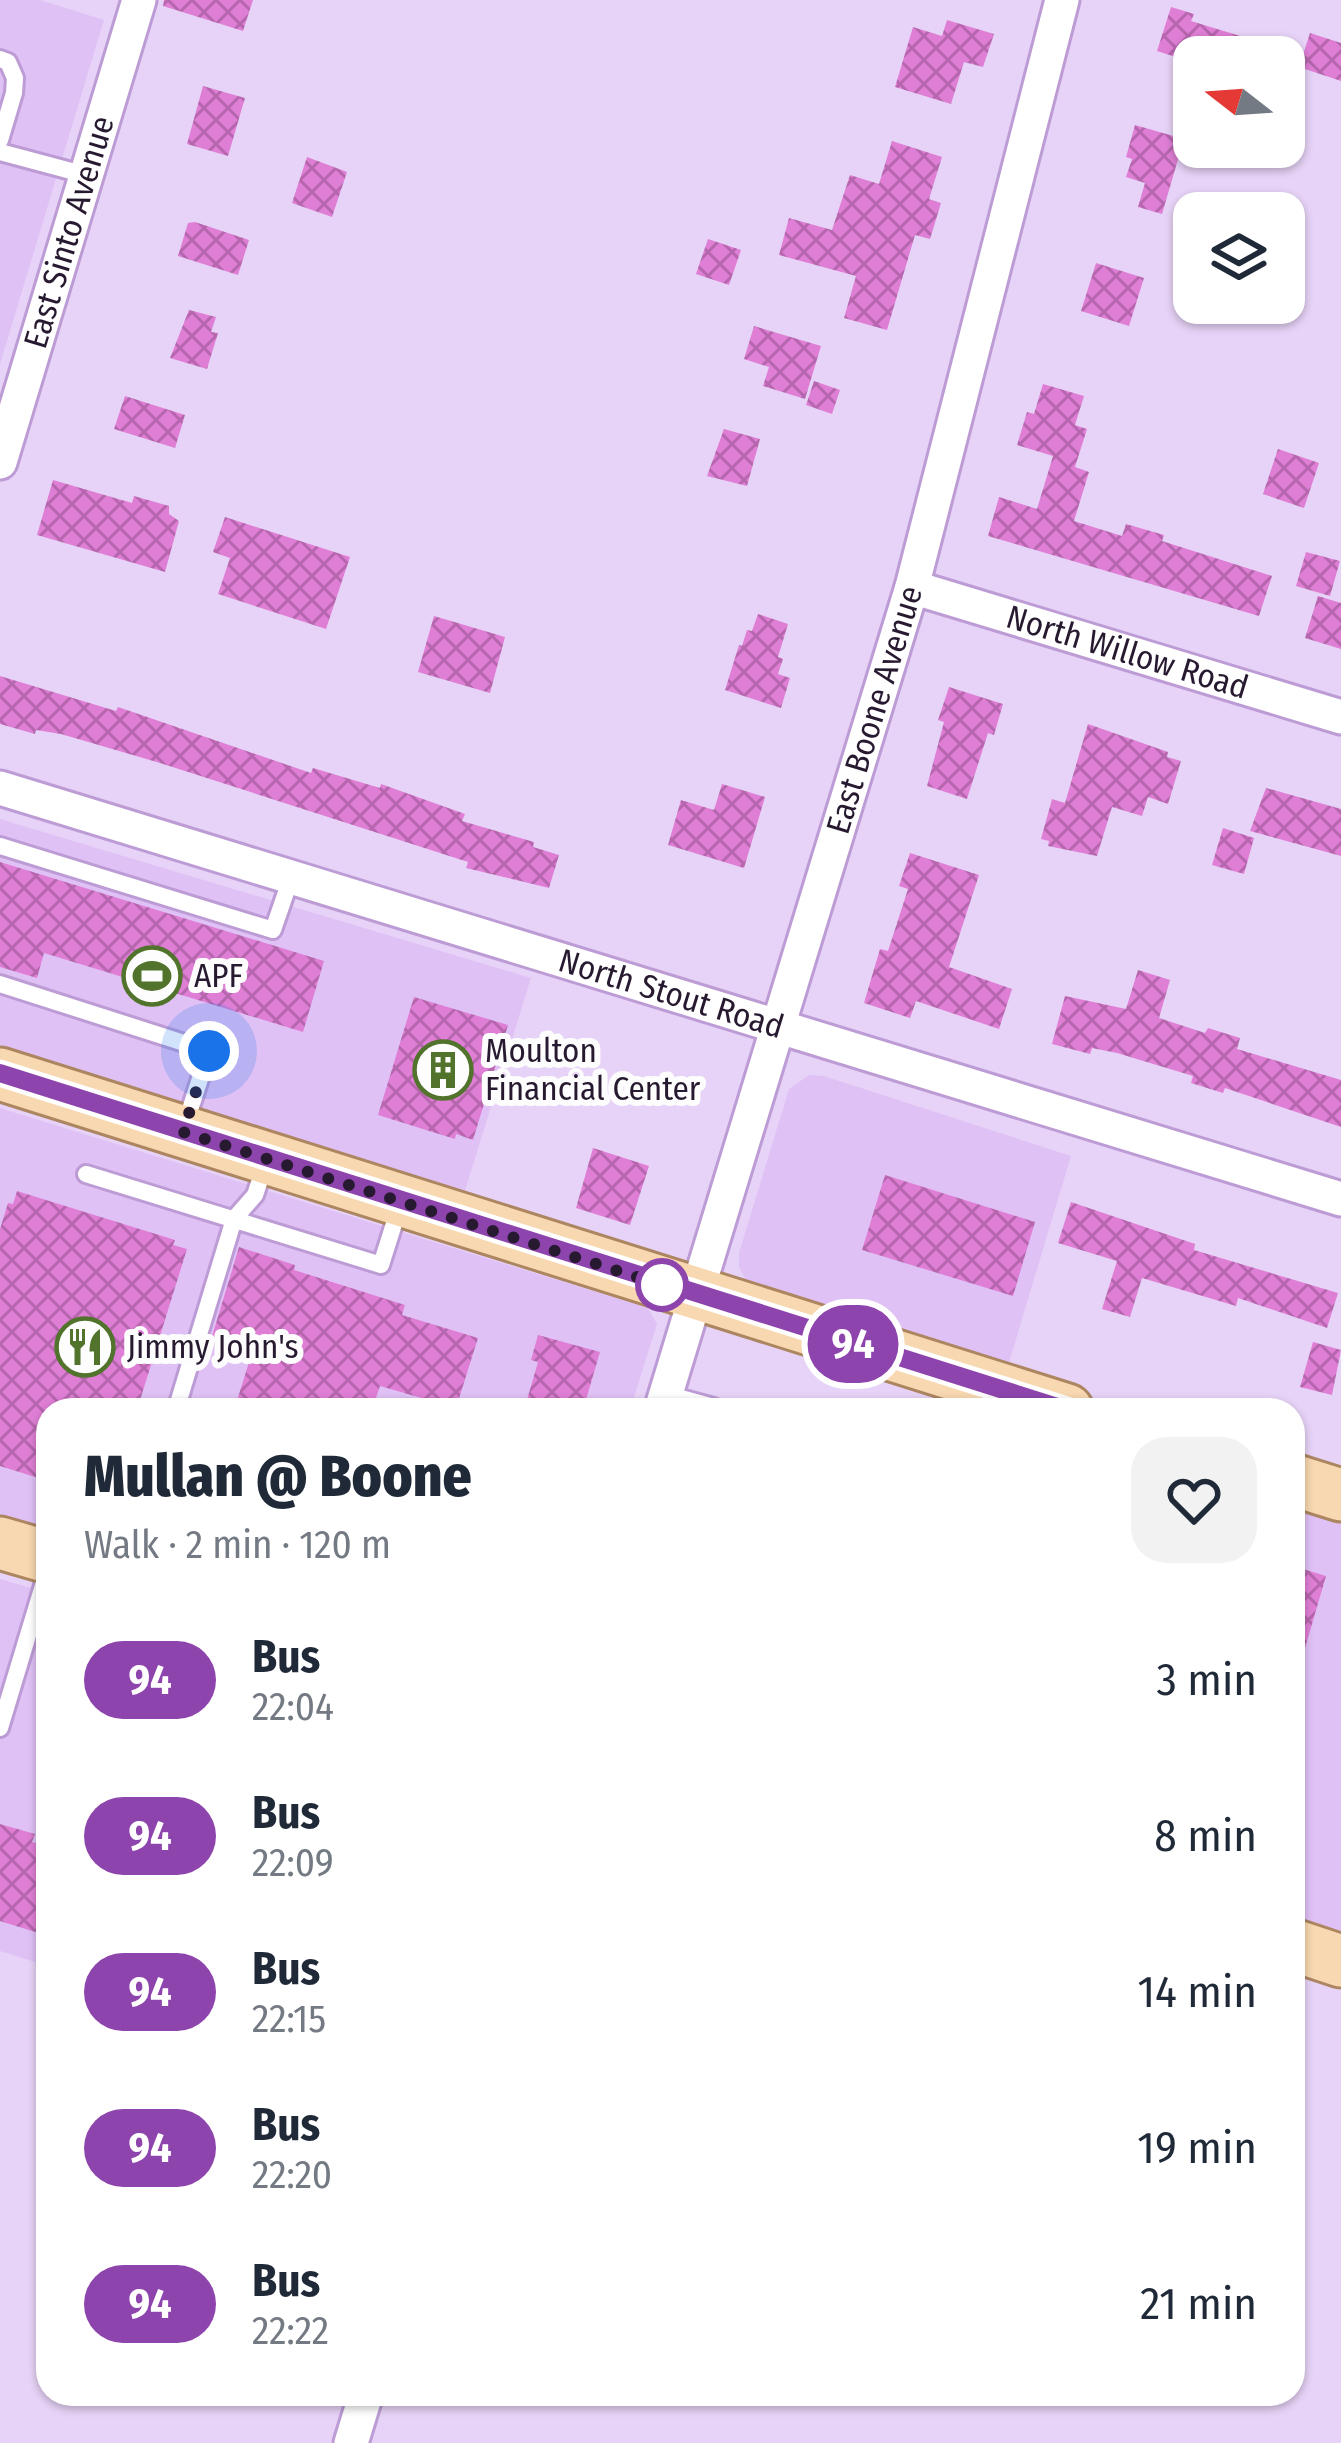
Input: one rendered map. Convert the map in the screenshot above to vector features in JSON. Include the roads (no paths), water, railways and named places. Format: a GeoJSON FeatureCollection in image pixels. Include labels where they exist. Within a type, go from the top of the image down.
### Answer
{"type":"FeatureCollection","features":[{"type":"Feature","properties":{"kind":"main road"},"geometry":{"type":"LineString","coordinates":[[0,1073],[1027,1398]]}},
{"type":"Feature","properties":{"kind":"main road"},"geometry":{"type":"LineString","coordinates":[[1305,1484],[1341,1495]]}},
{"type":"Feature","properties":{"kind":"main road"},"geometry":{"type":"LineString","coordinates":[[0,1543],[36,1554]]}},
{"type":"Feature","properties":{"kind":"main road"},"geometry":{"type":"LineString","coordinates":[[1305,1950],[1341,1961]]}},
{"type":"Feature","properties":{"kind":"street","name":"East Sinto Avenue"},"geometry":{"type":"LineString","coordinates":[[0,461],[139,0]]}},
{"type":"Feature","properties":{"kind":"street","name":"East Boone Avenue"},"geometry":{"type":"LineString","coordinates":[[664,1398],[912,587],[1062,0]]}},
{"type":"Feature","properties":{"kind":"street","name":"North Willow Road"},"geometry":{"type":"LineString","coordinates":[[912,587],[1341,717]]}},
{"type":"Feature","properties":{"kind":"street","name":"North Stout Road"},"geometry":{"type":"LineString","coordinates":[[0,788],[1341,1199]]}},
{"type":"Feature","properties":{"kind":"street"},"geometry":{"type":"LineString","coordinates":[[351,2443],[362,2406]]}},
{"type":"Feature","properties":{"kind":"lane"},"geometry":{"type":"LineString","coordinates":[[0,59],[8,62],[14,78],[0,140]]}},
{"type":"Feature","properties":{"kind":"lane"},"geometry":{"type":"LineString","coordinates":[[0,152],[86,175]]}},
{"type":"Feature","properties":{"kind":"lane"},"geometry":{"type":"LineString","coordinates":[[0,846],[273,930],[291,878]]}},
{"type":"Feature","properties":{"kind":"lane"},"geometry":{"type":"LineString","coordinates":[[0,984],[209,1051],[183,1132]]}},
{"type":"Feature","properties":{"kind":"lane"},"geometry":{"type":"LineString","coordinates":[[180,1398],[234,1219],[255,1196],[267,1159]]}},
{"type":"Feature","properties":{"kind":"lane"},"geometry":{"type":"LineString","coordinates":[[86,1174],[381,1265],[401,1201]]}},
{"type":"Feature","properties":{"kind":"lane"},"geometry":{"type":"LineString","coordinates":[[0,1728],[36,1609]]}},
{"type":"Feature","properties":{"kind":"place","name":"APF"},"geometry":{"type":"Point","coordinates":[152,976]}},
{"type":"Feature","properties":{"kind":"place","name":"Moulton Financial Center"},"geometry":{"type":"Point","coordinates":[443,1070]}},
{"type":"Feature","properties":{"kind":"place","name":"Jimmy John's"},"geometry":{"type":"Point","coordinates":[85,1347]}}]}
